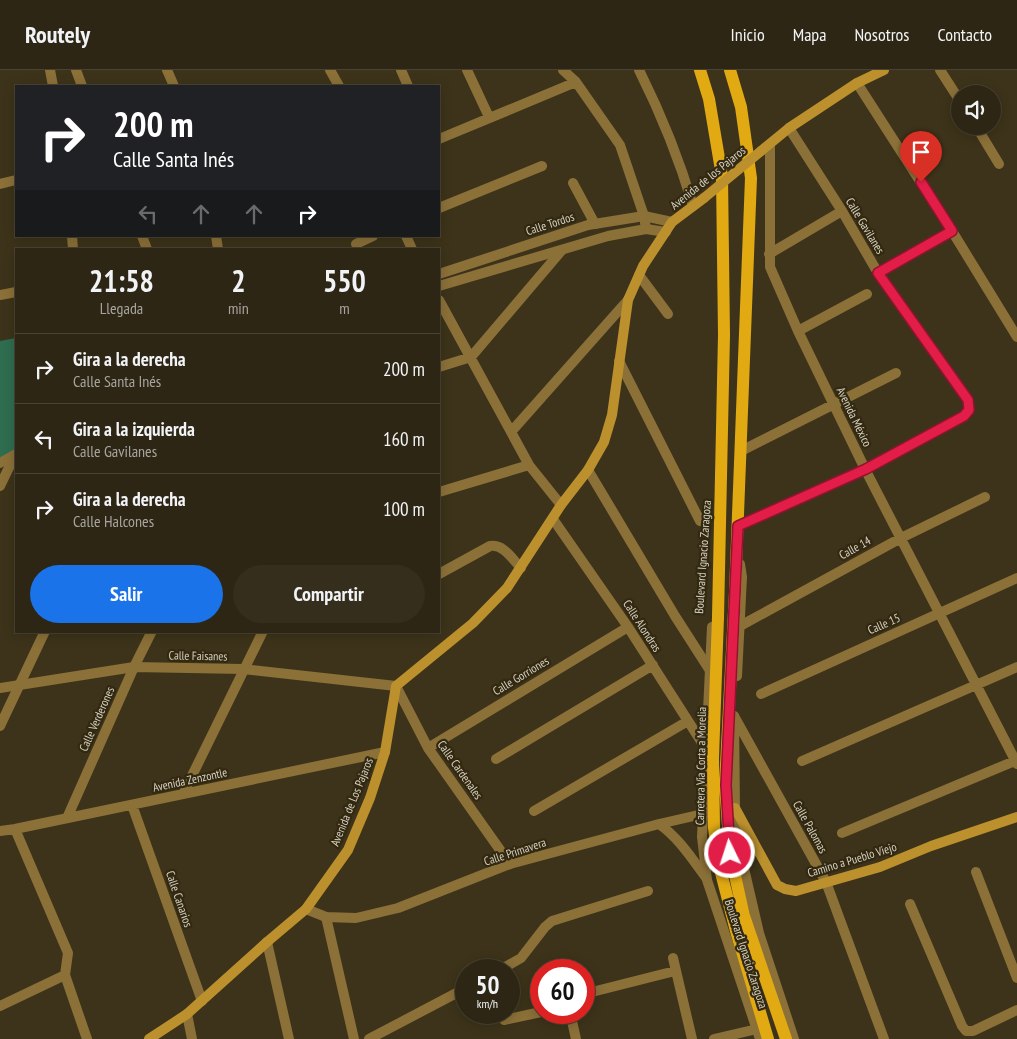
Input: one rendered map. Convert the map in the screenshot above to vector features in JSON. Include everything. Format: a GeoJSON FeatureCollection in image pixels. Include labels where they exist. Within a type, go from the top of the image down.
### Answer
{"type":"FeatureCollection","features":[{"type":"Feature","properties":{"kind":"main road","name":"Boulevard Ignacio Zaragoza"},"geometry":{"type":"LineString","coordinates":[[700,70],[709,99],[722,176],[724,344],[720,545]]}},
{"type":"Feature","properties":{"kind":"main road","name":"Boulevard Ignacio Zaragoza"},"geometry":{"type":"LineString","coordinates":[[730,70],[741,107],[750,178],[737,550]]}},
{"type":"Feature","properties":{"kind":"main road","name":"Avenida de los Pajaros"},"geometry":{"type":"LineString","coordinates":[[619,361],[628,300],[639,275],[672,222],[789,128],[857,83],[884,70]]}},
{"type":"Feature","properties":{"kind":"main road"},"geometry":{"type":"LineString","coordinates":[[396,686],[473,623],[507,588],[521,568],[561,506],[588,470],[604,442],[612,414],[619,361]]}},
{"type":"Feature","properties":{"kind":"main road","name":"Carretera Vía Corta a Morelia"},"geometry":{"type":"LineString","coordinates":[[720,545],[714,827],[718,861],[736,932],[768,1039]]}},
{"type":"Feature","properties":{"kind":"main road","name":"Carretera Vía Corta a Morelia"},"geometry":{"type":"LineString","coordinates":[[737,550],[726,785],[730,853],[744,916],[786,1039]]}},
{"type":"Feature","properties":{"kind":"main road","name":"Avenida de Los Pajaros"},"geometry":{"type":"LineString","coordinates":[[149,1039],[187,1014],[306,909],[348,850],[370,798],[385,752],[396,686]]}},
{"type":"Feature","properties":{"kind":"main road","name":"Camino a Pueblo Viejo"},"geometry":{"type":"LineString","coordinates":[[735,808],[777,884],[785,889],[796,891],[880,867],[931,846],[1017,817]]}},
{"type":"Feature","properties":{"kind":"street"},"geometry":{"type":"LineString","coordinates":[[50,70],[53,85]]}},
{"type":"Feature","properties":{"kind":"street"},"geometry":{"type":"LineString","coordinates":[[76,70],[82,85]]}},
{"type":"Feature","properties":{"kind":"street"},"geometry":{"type":"LineString","coordinates":[[167,70],[174,85]]}},
{"type":"Feature","properties":{"kind":"street"},"geometry":{"type":"LineString","coordinates":[[330,70],[338,85]]}},
{"type":"Feature","properties":{"kind":"street"},"geometry":{"type":"LineString","coordinates":[[400,70],[408,85]]}},
{"type":"Feature","properties":{"kind":"street"},"geometry":{"type":"LineString","coordinates":[[467,70],[489,117]]}},
{"type":"Feature","properties":{"kind":"street"},"geometry":{"type":"LineString","coordinates":[[563,70],[576,82],[620,145],[644,216],[646,230]]}},
{"type":"Feature","properties":{"kind":"street"},"geometry":{"type":"LineString","coordinates":[[638,70],[653,98],[681,164],[693,206]]}},
{"type":"Feature","properties":{"kind":"street"},"geometry":{"type":"LineString","coordinates":[[940,70],[951,87]]}},
{"type":"Feature","properties":{"kind":"street"},"geometry":{"type":"LineString","coordinates":[[440,139],[576,82]]}},
{"type":"Feature","properties":{"kind":"street"},"geometry":{"type":"LineString","coordinates":[[857,83],[1017,337]]}},
{"type":"Feature","properties":{"kind":"street","name":"Calle Gavilanes"},"geometry":{"type":"LineString","coordinates":[[789,128],[878,273],[968,400],[969,410],[964,416],[866,469]]}},
{"type":"Feature","properties":{"kind":"street"},"geometry":{"type":"LineString","coordinates":[[981,135],[999,164]]}},
{"type":"Feature","properties":{"kind":"street","name":"Avenida México"},"geometry":{"type":"LineString","coordinates":[[770,145],[770,267],[798,331],[834,405],[1016,761]]}},
{"type":"Feature","properties":{"kind":"street"},"geometry":{"type":"LineString","coordinates":[[440,208],[542,166]]}},
{"type":"Feature","properties":{"kind":"street"},"geometry":{"type":"LineString","coordinates":[[0,184],[15,180]]}},
{"type":"Feature","properties":{"kind":"street"},"geometry":{"type":"LineString","coordinates":[[573,183],[595,224]]}},
{"type":"Feature","properties":{"kind":"street"},"geometry":{"type":"LineString","coordinates":[[769,254],[842,212]]}},
{"type":"Feature","properties":{"kind":"street","name":"Calle Tordos"},"geometry":{"type":"LineString","coordinates":[[440,274],[595,224],[644,216],[672,222]]}},
{"type":"Feature","properties":{"kind":"street"},"geometry":{"type":"LineString","coordinates":[[440,286],[608,236],[646,230],[666,232]]}},
{"type":"Feature","properties":{"kind":"street"},"geometry":{"type":"LineString","coordinates":[[878,273],[952,231]]}},
{"type":"Feature","properties":{"kind":"street"},"geometry":{"type":"LineString","coordinates":[[356,244],[371,237]]}},
{"type":"Feature","properties":{"kind":"street"},"geometry":{"type":"LineString","coordinates":[[440,367],[470,357],[562,250]]}},
{"type":"Feature","properties":{"kind":"street"},"geometry":{"type":"LineString","coordinates":[[639,275],[668,314]]}},
{"type":"Feature","properties":{"kind":"street"},"geometry":{"type":"LineString","coordinates":[[0,295],[15,292]]}},
{"type":"Feature","properties":{"kind":"street"},"geometry":{"type":"LineString","coordinates":[[798,331],[867,294]]}},
{"type":"Feature","properties":{"kind":"street"},"geometry":{"type":"LineString","coordinates":[[511,432],[628,300]]}},
{"type":"Feature","properties":{"kind":"street"},"geometry":{"type":"LineString","coordinates":[[440,302],[529,465],[561,506]]}},
{"type":"Feature","properties":{"kind":"street"},"geometry":{"type":"LineString","coordinates":[[619,361],[700,521]]}},
{"type":"Feature","properties":{"kind":"street"},"geometry":{"type":"LineString","coordinates":[[741,451],[896,373]]}},
{"type":"Feature","properties":{"kind":"street"},"geometry":{"type":"LineString","coordinates":[[0,463],[15,455]]}},
{"type":"Feature","properties":{"kind":"street"},"geometry":{"type":"LineString","coordinates":[[0,486],[15,456]]}},
{"type":"Feature","properties":{"kind":"street"},"geometry":{"type":"LineString","coordinates":[[440,492],[529,465]]}},
{"type":"Feature","properties":{"kind":"street"},"geometry":{"type":"LineString","coordinates":[[738,526],[866,469]]}},
{"type":"Feature","properties":{"kind":"street"},"geometry":{"type":"LineString","coordinates":[[588,470],[674,616],[710,669]]}},
{"type":"Feature","properties":{"kind":"street","name":"Calle 14"},"geometry":{"type":"LineString","coordinates":[[740,626],[901,538],[985,497]]}},
{"type":"Feature","properties":{"kind":"street","name":"Calle Alondras"},"geometry":{"type":"LineString","coordinates":[[553,519],[628,627],[706,749]]}},
{"type":"Feature","properties":{"kind":"street"},"geometry":{"type":"LineString","coordinates":[[440,573],[490,546],[497,545],[521,568]]}},
{"type":"Feature","properties":{"kind":"street","name":"Boulevard Ignacio Zaragoza"},"geometry":{"type":"LineString","coordinates":[[720,545],[714,573],[702,837],[708,880],[759,1034]]}},
{"type":"Feature","properties":{"kind":"street","name":"Boulevard Ignacio Zaragoza"},"geometry":{"type":"LineString","coordinates":[[737,550],[742,577],[734,716],[735,808],[739,848],[759,933],[794,1039]]}},
{"type":"Feature","properties":{"kind":"street","name":"Calle 15"},"geometry":{"type":"LineString","coordinates":[[761,694],[1017,578]]}},
{"type":"Feature","properties":{"kind":"street","name":"Calle Gorriones"},"geometry":{"type":"LineString","coordinates":[[428,748],[628,627]]}},
{"type":"Feature","properties":{"kind":"street"},"geometry":{"type":"LineString","coordinates":[[0,726],[45,633]]}},
{"type":"Feature","properties":{"kind":"street","name":"Calle Verderones"},"geometry":{"type":"LineString","coordinates":[[67,818],[151,633]]}},
{"type":"Feature","properties":{"kind":"street"},"geometry":{"type":"LineString","coordinates":[[183,794],[261,633]]}},
{"type":"Feature","properties":{"kind":"street"},"geometry":{"type":"LineString","coordinates":[[496,759],[652,665]]}},
{"type":"Feature","properties":{"kind":"street","name":"Calle Faisanes"},"geometry":{"type":"LineString","coordinates":[[0,688],[134,667],[243,669],[396,686]]}},
{"type":"Feature","properties":{"kind":"street"},"geometry":{"type":"LineString","coordinates":[[802,761],[1017,667]]}},
{"type":"Feature","properties":{"kind":"street","name":"Calle Cardenales"},"geometry":{"type":"LineString","coordinates":[[396,686],[428,748],[510,864]]}},
{"type":"Feature","properties":{"kind":"street","name":"Calle Palomas"},"geometry":{"type":"LineString","coordinates":[[734,716],[826,882],[884,1039]]}},
{"type":"Feature","properties":{"kind":"street"},"geometry":{"type":"LineString","coordinates":[[534,811],[688,721]]}},
{"type":"Feature","properties":{"kind":"street","name":"Avenida Zenzontle"},"geometry":{"type":"LineString","coordinates":[[0,831],[385,752]]}},
{"type":"Feature","properties":{"kind":"street"},"geometry":{"type":"LineString","coordinates":[[842,833],[1016,761]]}},
{"type":"Feature","properties":{"kind":"street","name":"Calle Canarios"},"geometry":{"type":"LineString","coordinates":[[132,805],[202,1001]]}},
{"type":"Feature","properties":{"kind":"street","name":"Calle Primavera"},"geometry":{"type":"LineString","coordinates":[[306,909],[326,918],[356,918],[398,908],[510,864],[659,824],[735,808]]}},
{"type":"Feature","properties":{"kind":"street"},"geometry":{"type":"LineString","coordinates":[[659,824],[669,831],[682,845],[708,880]]}},
{"type":"Feature","properties":{"kind":"street"},"geometry":{"type":"LineString","coordinates":[[15,829],[68,953],[65,975],[87,1039]]}},
{"type":"Feature","properties":{"kind":"street"},"geometry":{"type":"LineString","coordinates":[[976,872],[1017,978]]}},
{"type":"Feature","properties":{"kind":"street"},"geometry":{"type":"LineString","coordinates":[[519,959],[552,921],[648,891]]}},
{"type":"Feature","properties":{"kind":"street"},"geometry":{"type":"LineString","coordinates":[[910,904],[962,1026],[966,1031],[973,1031],[1017,1010]]}},
{"type":"Feature","properties":{"kind":"street"},"geometry":{"type":"LineString","coordinates":[[326,918],[354,1039]]}},
{"type":"Feature","properties":{"kind":"street"},"geometry":{"type":"LineString","coordinates":[[267,942],[289,1039]]}},
{"type":"Feature","properties":{"kind":"street"},"geometry":{"type":"LineString","coordinates":[[673,958],[692,1039]]}},
{"type":"Feature","properties":{"kind":"street"},"geometry":{"type":"LineString","coordinates":[[595,991],[675,971]]}},
{"type":"Feature","properties":{"kind":"street"},"geometry":{"type":"LineString","coordinates":[[0,1006],[65,975]]}},
{"type":"Feature","properties":{"kind":"street"},"geometry":{"type":"LineString","coordinates":[[369,1039],[455,994]]}},
{"type":"Feature","properties":{"kind":"street"},"geometry":{"type":"LineString","coordinates":[[187,1014],[192,1039]]}},
{"type":"Feature","properties":{"kind":"street"},"geometry":{"type":"LineString","coordinates":[[573,1024],[576,1039]]}},
{"type":"Feature","properties":{"kind":"street"},"geometry":{"type":"LineString","coordinates":[[714,1039],[759,1034]]}},
{"type":"Feature","properties":{"kind":"green space"},"geometry":{"type":"Polygon","coordinates":[[[15,338],[15,452],[0,459],[0,341],[15,338]]]}},
{"type":"Feature","properties":{"kind":"route"},"geometry":{"type":"LineString","coordinates":[[730,853],[726,785],[738,526],[866,469],[964,416],[969,410],[968,400],[878,273],[952,231],[921,182]]}}]}
